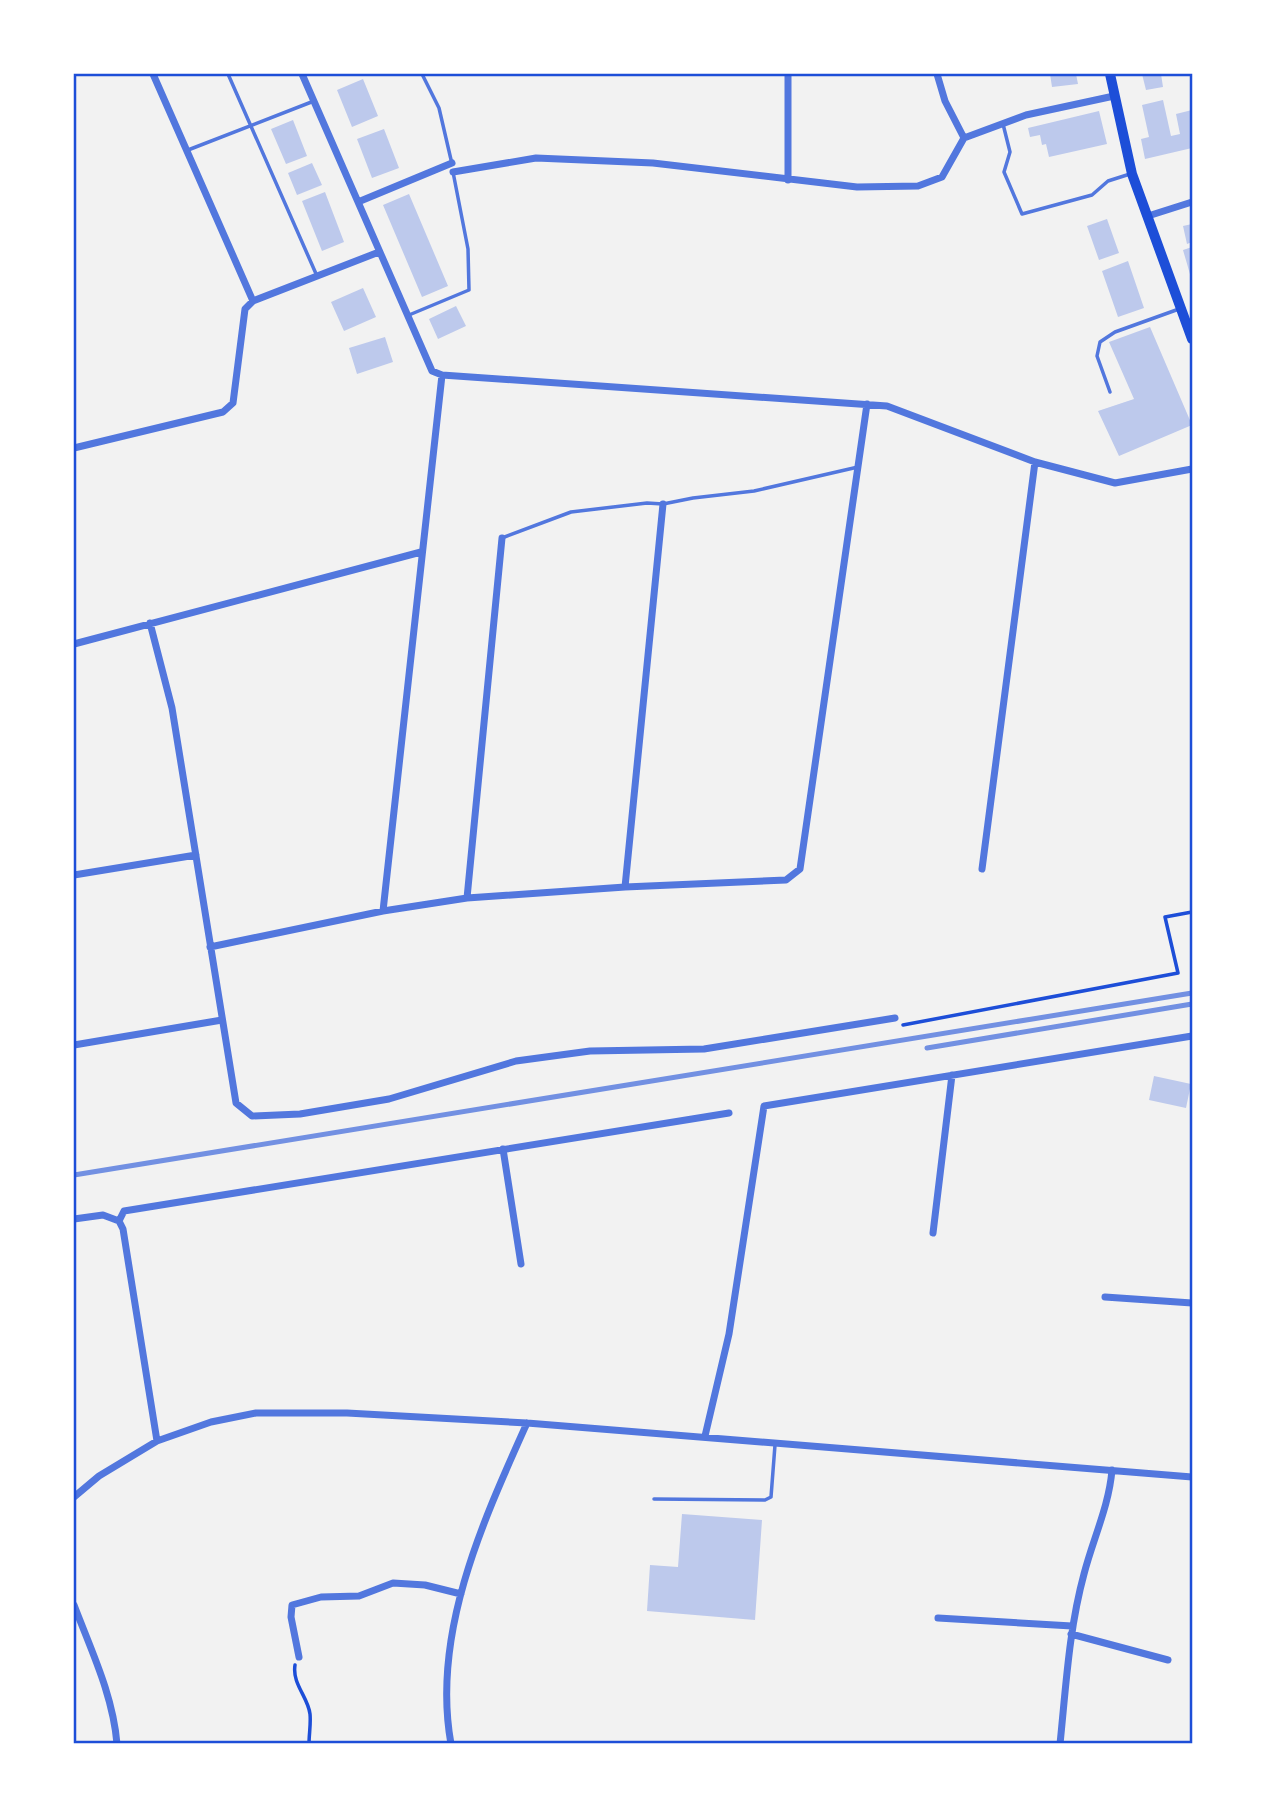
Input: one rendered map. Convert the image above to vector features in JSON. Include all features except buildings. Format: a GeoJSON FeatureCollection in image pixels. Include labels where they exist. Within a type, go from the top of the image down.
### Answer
{"type":"FeatureCollection","features":[{"type":"Feature","properties":{"kind":"main road"},"geometry":{"type":"LineString","coordinates":[[1110,74],[1132,174],[1192,339]]}},
{"type":"Feature","properties":{"kind":"street"},"geometry":{"type":"LineString","coordinates":[[153,74],[253,301]]}},
{"type":"Feature","properties":{"kind":"street"},"geometry":{"type":"LineString","coordinates":[[302,74],[432,370],[442,375],[887,406],[1035,462],[1115,483],[1192,469]]}},
{"type":"Feature","properties":{"kind":"street"},"geometry":{"type":"LineString","coordinates":[[788,74],[788,180]]}},
{"type":"Feature","properties":{"kind":"street"},"geometry":{"type":"LineString","coordinates":[[937,74],[945,101],[964,138]]}},
{"type":"Feature","properties":{"kind":"street"},"geometry":{"type":"LineString","coordinates":[[358,202],[452,168],[536,158],[653,163],[857,187],[918,186],[942,177],[964,138],[1003,122],[1114,96]]}},
{"type":"Feature","properties":{"kind":"street"},"geometry":{"type":"LineString","coordinates":[[1148,216],[1192,202]]}},
{"type":"Feature","properties":{"kind":"street"},"geometry":{"type":"LineString","coordinates":[[74,449],[223,412],[233,403],[245,309],[253,301],[379,252]]}},
{"type":"Feature","properties":{"kind":"street"},"geometry":{"type":"LineString","coordinates":[[383,911],[442,375]]}},
{"type":"Feature","properties":{"kind":"street"},"geometry":{"type":"LineString","coordinates":[[210,947],[383,911],[467,898],[786,880],[800,869],[867,404]]}},
{"type":"Feature","properties":{"kind":"street"},"geometry":{"type":"LineString","coordinates":[[982,869],[1035,462]]}},
{"type":"Feature","properties":{"kind":"street"},"geometry":{"type":"LineString","coordinates":[[625,887],[663,505]]}},
{"type":"Feature","properties":{"kind":"street"},"geometry":{"type":"LineString","coordinates":[[467,898],[502,538]]}},
{"type":"Feature","properties":{"kind":"street"},"geometry":{"type":"LineString","coordinates":[[74,643],[421,552]]}},
{"type":"Feature","properties":{"kind":"street"},"geometry":{"type":"LineString","coordinates":[[150,623],[172,708],[236,1103],[252,1116],[300,1114],[389,1099],[516,1061],[590,1051],[704,1049],[895,1018]]}},
{"type":"Feature","properties":{"kind":"street"},"geometry":{"type":"LineString","coordinates":[[74,875],[196,855]]}},
{"type":"Feature","properties":{"kind":"street"},"geometry":{"type":"LineString","coordinates":[[74,1045],[222,1020]]}},
{"type":"Feature","properties":{"kind":"street"},"geometry":{"type":"LineString","coordinates":[[705,1436],[729,1334],[764,1106],[1192,1036]]}},
{"type":"Feature","properties":{"kind":"street"},"geometry":{"type":"LineString","coordinates":[[933,1233],[952,1075]]}},
{"type":"Feature","properties":{"kind":"street"},"geometry":{"type":"LineString","coordinates":[[119,1221],[124,1211],[729,1112]]}},
{"type":"Feature","properties":{"kind":"street"},"geometry":{"type":"LineString","coordinates":[[503,1149],[521,1264]]}},
{"type":"Feature","properties":{"kind":"street"},"geometry":{"type":"LineString","coordinates":[[74,1219],[103,1214],[119,1221],[123,1229],[157,1441]]}},
{"type":"Feature","properties":{"kind":"street"},"geometry":{"type":"LineString","coordinates":[[1105,1297],[1192,1303]]}},
{"type":"Feature","properties":{"kind":"street"},"geometry":{"type":"LineString","coordinates":[[74,1497],[99,1476],[157,1441],[211,1422],[256,1413],[347,1413],[527,1423],[1192,1477]]}},
{"type":"Feature","properties":{"kind":"street"},"geometry":{"type":"LineString","coordinates":[[452,1744],[446,1713],[449,1656],[461,1594],[496,1492],[527,1423]]}},
{"type":"Feature","properties":{"kind":"street"},"geometry":{"type":"LineString","coordinates":[[1060,1744],[1071,1630],[1084,1573],[1104,1510],[1112,1470]]}},
{"type":"Feature","properties":{"kind":"street"},"geometry":{"type":"LineString","coordinates":[[299,1657],[292,1605],[321,1597],[359,1596],[393,1583],[425,1585],[461,1594]]}},
{"type":"Feature","properties":{"kind":"street"},"geometry":{"type":"LineString","coordinates":[[74,1605],[107,1690],[117,1744]]}},
{"type":"Feature","properties":{"kind":"street"},"geometry":{"type":"LineString","coordinates":[[938,1618],[1071,1630],[1168,1660]]}},
{"type":"Feature","properties":{"kind":"lane"},"geometry":{"type":"LineString","coordinates":[[228,74],[317,276]]}},
{"type":"Feature","properties":{"kind":"lane"},"geometry":{"type":"LineString","coordinates":[[408,316],[469,290],[468,249],[439,108],[422,74]]}},
{"type":"Feature","properties":{"kind":"lane"},"geometry":{"type":"LineString","coordinates":[[187,151],[314,101]]}},
{"type":"Feature","properties":{"kind":"lane"},"geometry":{"type":"LineString","coordinates":[[1003,122],[1010,152],[1004,172],[1022,214],[1092,195],[1108,181],[1132,174]]}},
{"type":"Feature","properties":{"kind":"lane"},"geometry":{"type":"LineString","coordinates":[[1110,392],[1097,356],[1100,342],[1115,332],[1181,308]]}},
{"type":"Feature","properties":{"kind":"lane"},"geometry":{"type":"LineString","coordinates":[[502,538],[571,512],[648,503],[663,505],[693,498],[754,491],[858,467]]}},
{"type":"Feature","properties":{"kind":"lane"},"geometry":{"type":"LineString","coordinates":[[654,1499],[765,1500],[771,1497],[775,1443]]}},
{"type":"Feature","properties":{"kind":"path"},"geometry":{"type":"LineString","coordinates":[[895,1018],[897,1027],[1178,973],[1165,917],[1192,912]]}},
{"type":"Feature","properties":{"kind":"path"},"geometry":{"type":"LineString","coordinates":[[299,1657],[294,1668],[298,1688],[310,1712],[309,1744]]}},
{"type":"Feature","properties":{"kind":"railway"},"geometry":{"type":"LineString","coordinates":[[74,1175],[1192,993]]}},
{"type":"Feature","properties":{"kind":"railway"},"geometry":{"type":"LineString","coordinates":[[927,1048],[1192,1004]]}}]}
